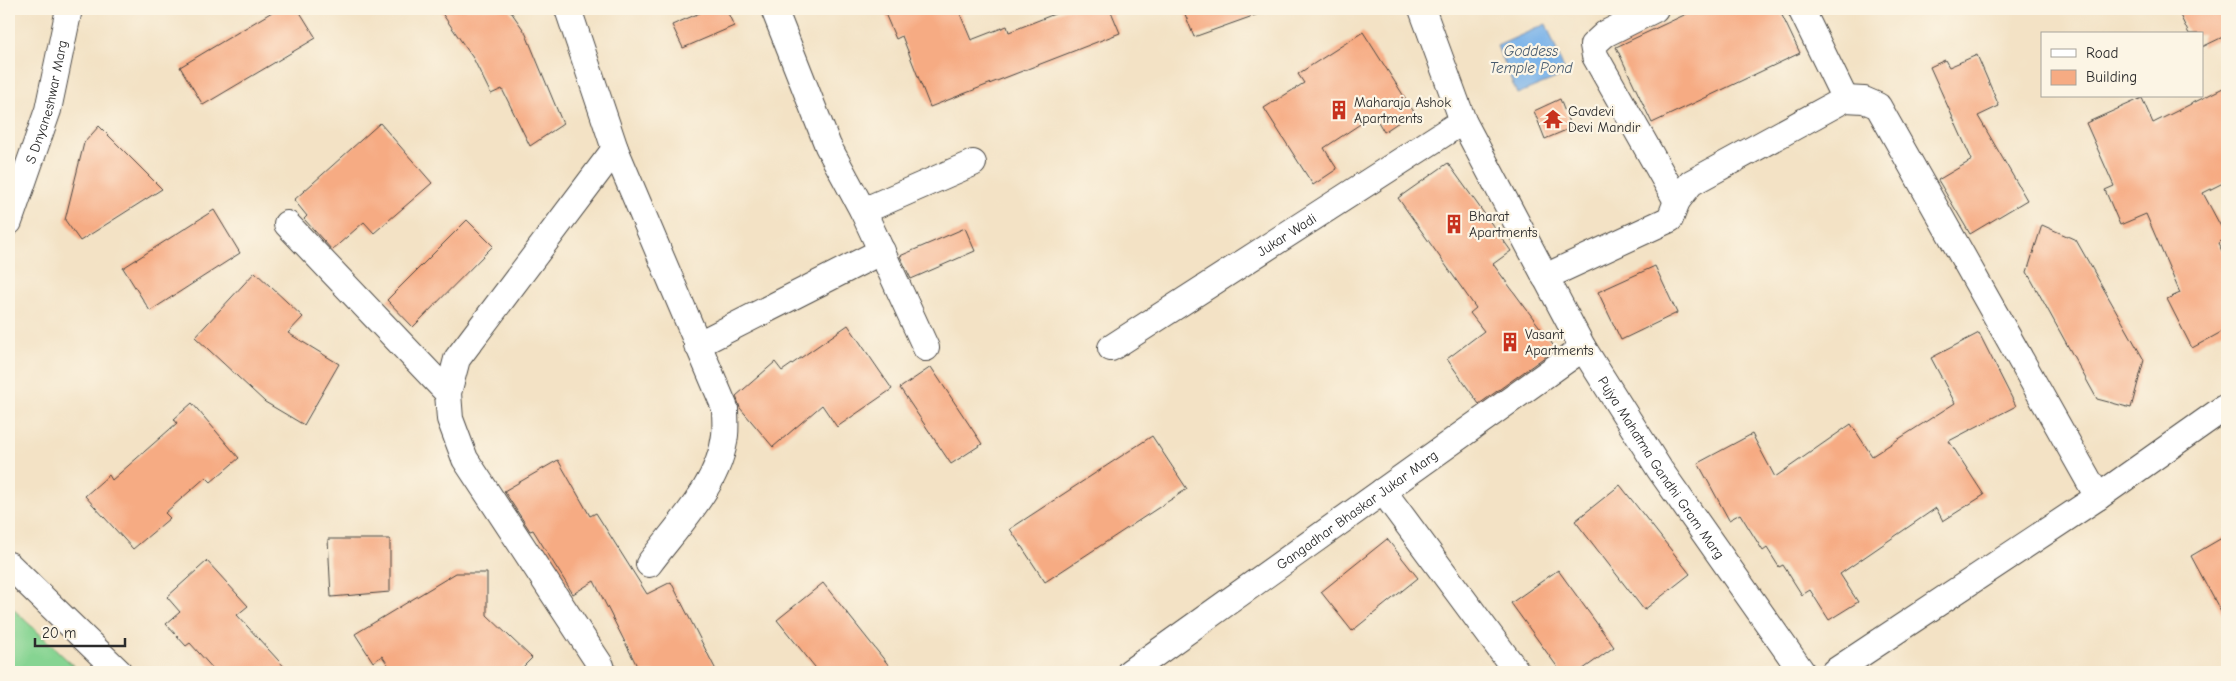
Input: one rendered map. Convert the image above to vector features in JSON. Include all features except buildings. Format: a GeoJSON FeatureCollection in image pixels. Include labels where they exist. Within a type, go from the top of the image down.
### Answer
{"type":"FeatureCollection","features":[{"type":"Feature","properties":{"kind":"street","name":"S Dnyaneshwar Marg"},"geometry":{"type":"LineString","coordinates":[[9,222],[48,110],[69,9]]}},
{"type":"Feature","properties":{"kind":"street"},"geometry":{"type":"LineString","coordinates":[[568,9],[614,149],[725,408],[725,436],[720,455],[705,488],[649,564]]}},
{"type":"Feature","properties":{"kind":"street"},"geometry":{"type":"LineString","coordinates":[[774,9],[828,146],[863,211],[926,348]]}},
{"type":"Feature","properties":{"kind":"street","name":"Pujya Mahatma Gandhi Gram Marg"},"geometry":{"type":"LineString","coordinates":[[1422,9],[1463,121],[1584,348],[1660,470],[1802,672]]}},
{"type":"Feature","properties":{"kind":"street"},"geometry":{"type":"LineString","coordinates":[[1654,9],[1605,34],[1593,45],[1595,56],[1677,201]]}},
{"type":"Feature","properties":{"kind":"street"},"geometry":{"type":"LineString","coordinates":[[1801,9],[1845,99]]}},
{"type":"Feature","properties":{"kind":"street"},"geometry":{"type":"LineString","coordinates":[[1545,278],[1670,219],[1677,201],[1691,184],[1845,99],[1864,100],[1878,106],[2098,497]]}},
{"type":"Feature","properties":{"kind":"street","name":"Jukar Wadi"},"geometry":{"type":"LineString","coordinates":[[1111,348],[1463,121]]}},
{"type":"Feature","properties":{"kind":"street"},"geometry":{"type":"LineString","coordinates":[[603,672],[601,666],[465,459],[450,419],[448,393],[456,359],[614,149]]}},
{"type":"Feature","properties":{"kind":"street"},"geometry":{"type":"LineString","coordinates":[[863,211],[973,163]]}},
{"type":"Feature","properties":{"kind":"street"},"geometry":{"type":"LineString","coordinates":[[287,224],[448,393]]}},
{"type":"Feature","properties":{"kind":"street"},"geometry":{"type":"LineString","coordinates":[[697,346],[882,251]]}},
{"type":"Feature","properties":{"kind":"street","name":"Gangadhar Bhaskar Jukar Marg"},"geometry":{"type":"LineString","coordinates":[[1130,672],[1584,348]]}},
{"type":"Feature","properties":{"kind":"street"},"geometry":{"type":"LineString","coordinates":[[1834,672],[2098,497],[2224,408]]}},
{"type":"Feature","properties":{"kind":"street"},"geometry":{"type":"LineString","coordinates":[[1383,492],[1517,672]]}},
{"type":"Feature","properties":{"kind":"street"},"geometry":{"type":"LineString","coordinates":[[9,565],[119,672]]}},
{"type":"Feature","properties":{"kind":"green space"},"geometry":{"type":"Polygon","coordinates":[[[9,605],[80,672],[9,672],[9,605]]]}},
{"type":"Feature","properties":{"kind":"water","name":"Goddess Temple Pond"},"geometry":{"type":"Polygon","coordinates":[[[1546,24],[1566,74],[1517,94],[1497,46],[1546,24]]]}},
{"type":"Feature","properties":{"kind":"place","name":"Maharaja Ashok Apartments"},"geometry":{"type":"Point","coordinates":[1339,110]}},
{"type":"Feature","properties":{"kind":"place","name":"Gavdevi Devi Mandir"},"geometry":{"type":"Point","coordinates":[1553,119]}},
{"type":"Feature","properties":{"kind":"place","name":"Bharat Apartments"},"geometry":{"type":"Point","coordinates":[1454,224]}},
{"type":"Feature","properties":{"kind":"place","name":"Vasant Apartments"},"geometry":{"type":"Point","coordinates":[1510,342]}}]}
